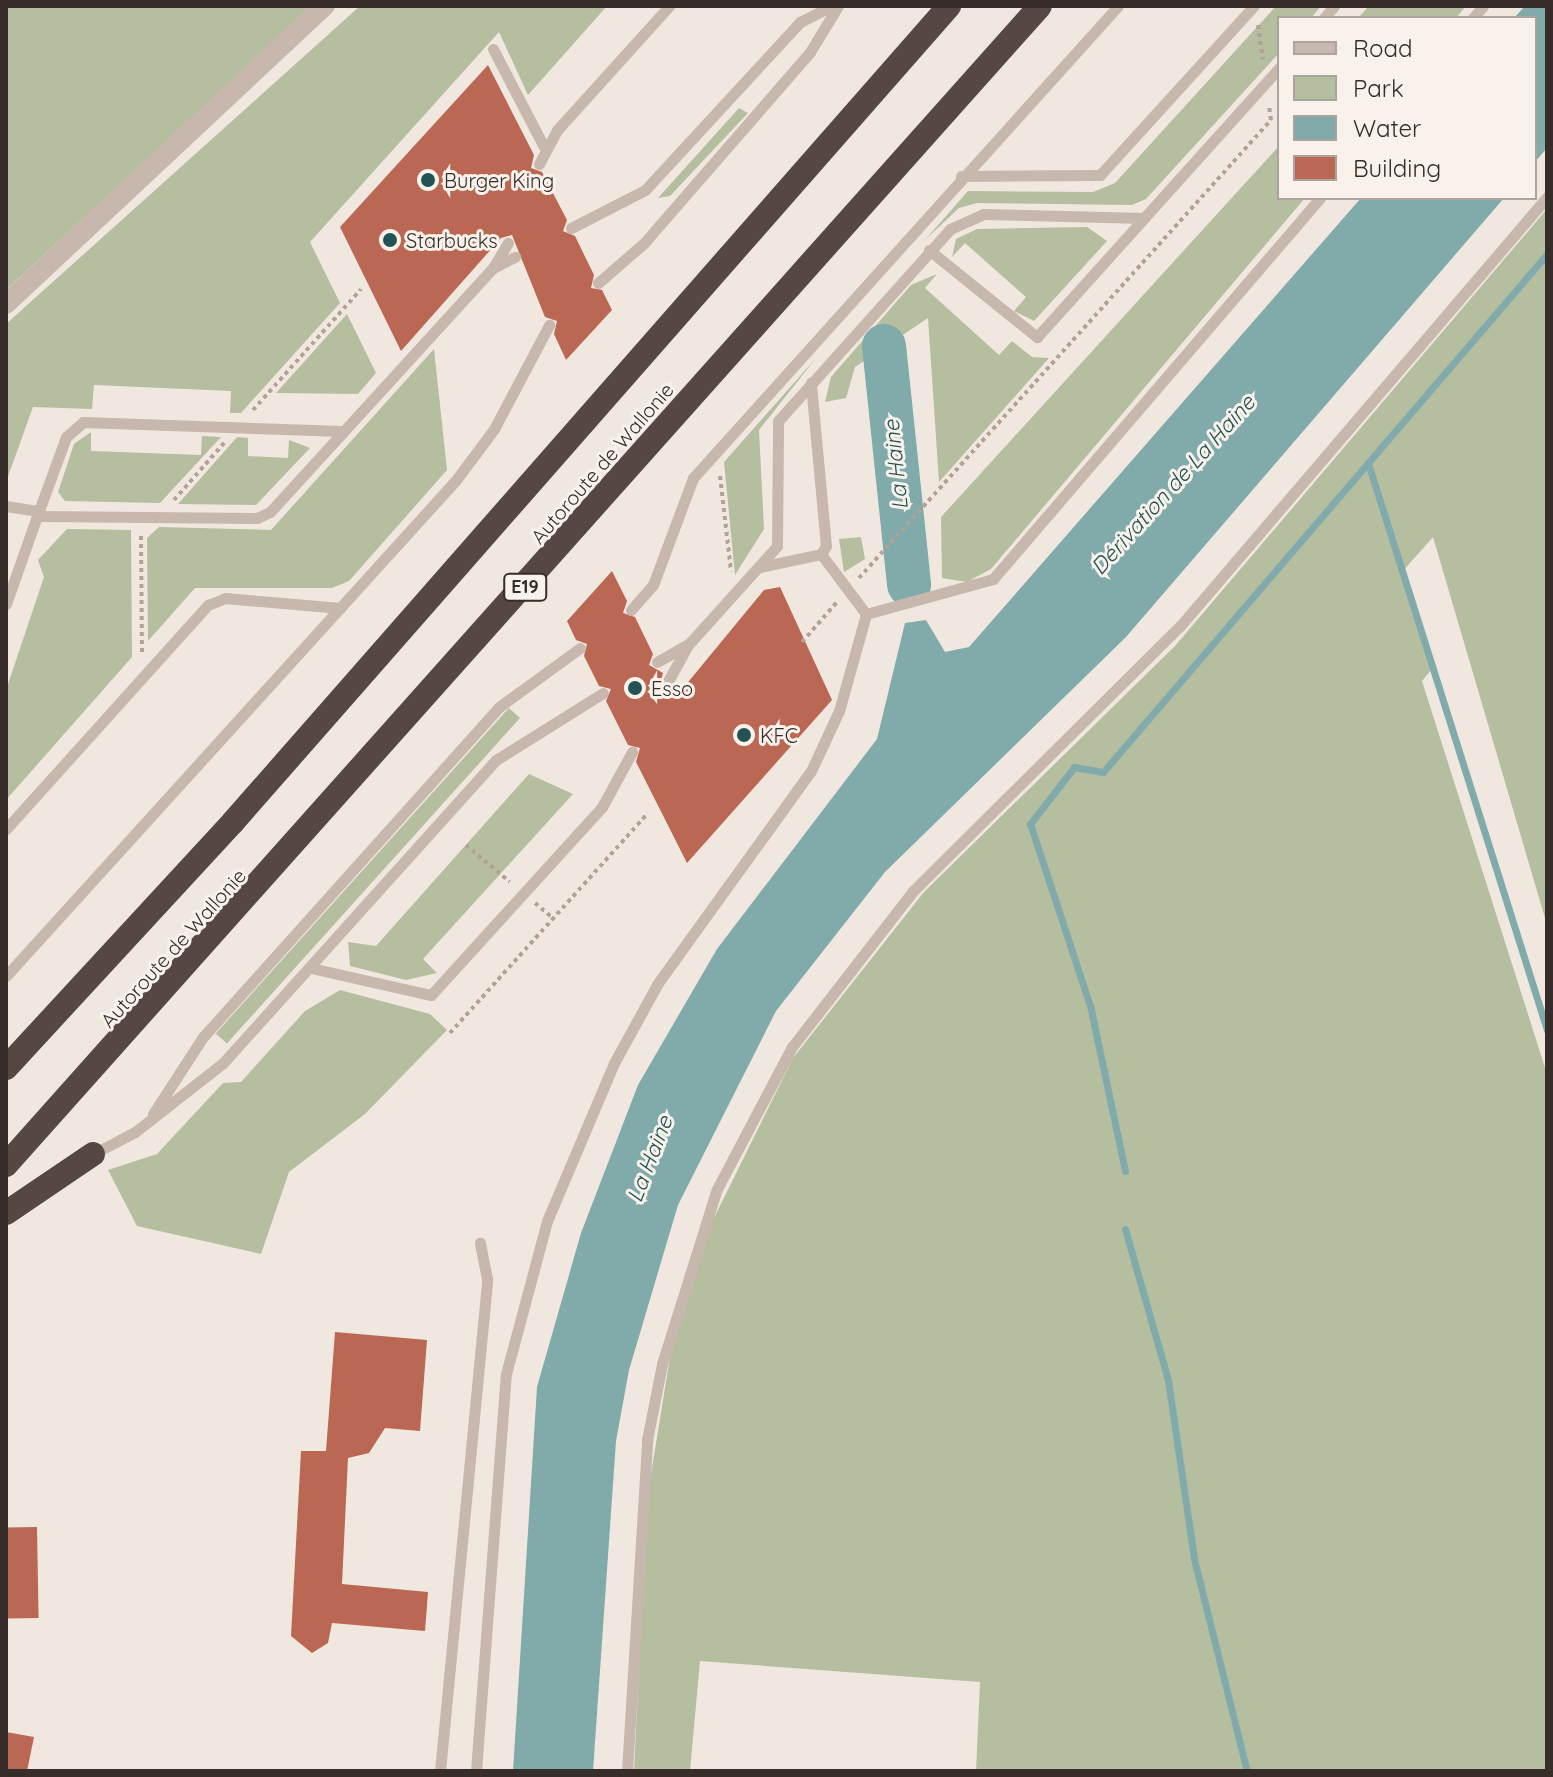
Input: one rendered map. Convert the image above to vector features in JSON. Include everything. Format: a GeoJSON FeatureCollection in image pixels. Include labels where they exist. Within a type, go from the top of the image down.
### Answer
{"type":"FeatureCollection","features":[{"type":"Feature","properties":{"kind":"highway","name":"Autoroute de Wallonie"},"geometry":{"type":"LineString","coordinates":[[6,1068],[233,822],[949,6]]}},
{"type":"Feature","properties":{"kind":"highway","name":"Autoroute de Wallonie"},"geometry":{"type":"LineString","coordinates":[[6,1165],[1040,6]]}},
{"type":"Feature","properties":{"kind":"highway"},"geometry":{"type":"LineString","coordinates":[[6,1213],[93,1154]]}},
{"type":"Feature","properties":{"kind":"street"},"geometry":{"type":"LineString","coordinates":[[6,304],[325,6]]}},
{"type":"Feature","properties":{"kind":"lane"},"geometry":{"type":"LineString","coordinates":[[539,164],[544,147],[669,6]]}},
{"type":"Feature","properties":{"kind":"lane"},"geometry":{"type":"LineString","coordinates":[[598,283],[644,243],[810,52],[838,6]]}},
{"type":"Feature","properties":{"kind":"lane"},"geometry":{"type":"LineString","coordinates":[[631,610],[653,585],[693,478],[961,176],[1118,6]]}},
{"type":"Feature","properties":{"kind":"lane"},"geometry":{"type":"LineString","coordinates":[[961,176],[1089,180],[1100,175],[1254,6]]}},
{"type":"Feature","properties":{"kind":"lane"},"geometry":{"type":"LineString","coordinates":[[571,228],[645,190],[800,22],[824,7]]}},
{"type":"Feature","properties":{"kind":"lane"},"geometry":{"type":"LineString","coordinates":[[493,49],[544,147]]}},
{"type":"Feature","properties":{"kind":"lane"},"geometry":{"type":"LineString","coordinates":[[929,250],[1037,337],[1277,70]]}},
{"type":"Feature","properties":{"kind":"lane"},"geometry":{"type":"LineString","coordinates":[[627,1771],[647,1440],[662,1364],[717,1189],[792,1047],[913,891],[1181,625],[1547,197]]}},
{"type":"Feature","properties":{"kind":"lane"},"geometry":{"type":"LineString","coordinates":[[476,1771],[506,1374],[547,1221],[578,1138],[658,983],[828,739],[866,614],[878,606],[927,599],[993,579],[1318,200]]}},
{"type":"Feature","properties":{"kind":"lane"},"geometry":{"type":"LineString","coordinates":[[667,683],[688,645],[759,567],[781,533],[774,433],[811,383],[950,229],[983,214],[1144,218]]}},
{"type":"Feature","properties":{"kind":"lane"},"geometry":{"type":"LineString","coordinates":[[6,506],[38,513],[257,518],[493,268],[508,243]]}},
{"type":"Feature","properties":{"kind":"lane"},"geometry":{"type":"LineString","coordinates":[[493,268],[515,257]]}},
{"type":"Feature","properties":{"kind":"lane"},"geometry":{"type":"LineString","coordinates":[[6,976],[479,452],[549,325]]}},
{"type":"Feature","properties":{"kind":"lane"},"geometry":{"type":"LineString","coordinates":[[759,567],[821,554],[826,546],[811,383]]}},
{"type":"Feature","properties":{"kind":"lane"},"geometry":{"type":"LineString","coordinates":[[6,604],[66,437],[83,422],[342,431]]}},
{"type":"Feature","properties":{"kind":"lane"},"geometry":{"type":"LineString","coordinates":[[821,554],[866,614]]}},
{"type":"Feature","properties":{"kind":"lane"},"geometry":{"type":"LineString","coordinates":[[6,829],[208,605],[225,598],[341,608]]}},
{"type":"Feature","properties":{"kind":"lane"},"geometry":{"type":"LineString","coordinates":[[657,662],[688,645]]}},
{"type":"Feature","properties":{"kind":"lane"},"geometry":{"type":"LineString","coordinates":[[148,1121],[203,1037],[499,707],[580,648]]}},
{"type":"Feature","properties":{"kind":"lane"},"geometry":{"type":"LineString","coordinates":[[93,1154],[148,1121],[223,1063],[496,760],[603,693]]}},
{"type":"Feature","properties":{"kind":"lane"},"geometry":{"type":"LineString","coordinates":[[311,968],[431,995],[602,807],[632,752]]}},
{"type":"Feature","properties":{"kind":"lane"},"geometry":{"type":"LineString","coordinates":[[440,1771],[487,1279],[480,1243]]}},
{"type":"Feature","properties":{"kind":"path"},"geometry":{"type":"LineString","coordinates":[[876,559],[1271,120],[1258,21]]}},
{"type":"Feature","properties":{"kind":"path"},"geometry":{"type":"LineString","coordinates":[[142,677],[139,538],[361,289]]}},
{"type":"Feature","properties":{"kind":"path"},"geometry":{"type":"LineString","coordinates":[[720,470],[733,596]]}},
{"type":"Feature","properties":{"kind":"path"},"geometry":{"type":"LineString","coordinates":[[450,1033],[648,813]]}},
{"type":"Feature","properties":{"kind":"green space"},"geometry":{"type":"Polygon","coordinates":[[[6,6],[312,6],[6,290],[6,6]]]}},
{"type":"Feature","properties":{"kind":"green space"},"geometry":{"type":"Polygon","coordinates":[[[360,6],[607,6],[528,95],[499,32],[310,242],[340,303],[241,413],[230,413],[231,391],[94,385],[92,409],[33,407],[6,482],[6,324],[360,6]]]}},
{"type":"Feature","properties":{"kind":"green space"},"geometry":{"type":"Polygon","coordinates":[[[1276,6],[1321,6],[1313,16],[1277,16],[1277,55],[1146,199],[1132,205],[977,203],[959,208],[925,240],[968,191],[1093,192],[1115,183],[1276,6]]]}},
{"type":"Feature","properties":{"kind":"green space"},"geometry":{"type":"Polygon","coordinates":[[[1369,6],[1466,6],[1458,16],[1360,16],[1369,6]]]}},
{"type":"Feature","properties":{"kind":"green space"},"geometry":{"type":"Polygon","coordinates":[[[739,108],[748,113],[670,196],[658,198],[739,108]]]}},
{"type":"Feature","properties":{"kind":"green space"},"geometry":{"type":"Polygon","coordinates":[[[1277,148],[1277,200],[1303,200],[991,569],[967,582],[942,578],[941,517],[1277,148]]]}},
{"type":"Feature","properties":{"kind":"green space"},"geometry":{"type":"Polygon","coordinates":[[[1547,209],[1547,925],[1433,537],[1402,572],[1432,669],[1422,681],[1547,1074],[1547,1771],[976,1771],[980,1682],[700,1661],[690,1771],[634,1771],[647,1499],[670,1357],[712,1222],[793,1058],[924,892],[1175,646],[1547,209]]]}},
{"type":"Feature","properties":{"kind":"green space"},"geometry":{"type":"Polygon","coordinates":[[[1087,227],[1107,241],[1034,321],[1014,311],[1026,297],[965,243],[952,257],[956,239],[977,229],[1087,227]]]}},
{"type":"Feature","properties":{"kind":"green space"},"geometry":{"type":"Polygon","coordinates":[[[937,274],[925,288],[999,355],[1012,341],[1032,357],[1049,358],[939,482],[928,318],[855,367],[846,398],[825,402],[831,377],[911,285],[937,274]]]}},
{"type":"Feature","properties":{"kind":"green space"},"geometry":{"type":"Polygon","coordinates":[[[347,314],[376,373],[358,394],[276,393],[347,314]]]}},
{"type":"Feature","properties":{"kind":"green space"},"geometry":{"type":"Polygon","coordinates":[[[434,349],[447,470],[349,581],[332,588],[195,588],[148,641],[147,538],[159,527],[271,530],[434,349]]]}},
{"type":"Feature","properties":{"kind":"green space"},"geometry":{"type":"Polygon","coordinates":[[[816,358],[759,430],[764,529],[735,575],[724,462],[816,358]]]}},
{"type":"Feature","properties":{"kind":"green space"},"geometry":{"type":"Polygon","coordinates":[[[91,432],[91,451],[201,455],[202,436],[221,437],[160,503],[65,501],[58,492],[74,444],[91,432]]]}},
{"type":"Feature","properties":{"kind":"green space"},"geometry":{"type":"Polygon","coordinates":[[[237,437],[248,438],[248,456],[288,458],[289,440],[310,448],[256,505],[178,504],[237,437]]]}},
{"type":"Feature","properties":{"kind":"green space"},"geometry":{"type":"Polygon","coordinates":[[[67,529],[131,530],[132,657],[6,800],[6,690],[44,577],[38,560],[67,529]]]}},
{"type":"Feature","properties":{"kind":"green space"},"geometry":{"type":"Polygon","coordinates":[[[861,537],[865,559],[844,572],[839,539],[861,537]]]}},
{"type":"Feature","properties":{"kind":"green space"},"geometry":{"type":"Polygon","coordinates":[[[509,708],[520,718],[227,1043],[216,1033],[509,708]]]}},
{"type":"Feature","properties":{"kind":"green space"},"geometry":{"type":"Polygon","coordinates":[[[529,774],[573,794],[423,959],[437,973],[406,980],[350,966],[348,942],[376,946],[529,774]]]}},
{"type":"Feature","properties":{"kind":"green space"},"geometry":{"type":"Polygon","coordinates":[[[340,990],[430,1014],[447,1030],[365,1114],[289,1172],[261,1254],[137,1226],[108,1170],[157,1154],[223,1083],[241,1082],[305,1011],[340,990]]]}},
{"type":"Feature","properties":{"kind":"water"},"geometry":{"type":"Polygon","coordinates":[[[1525,6],[1547,6],[1547,148],[1537,160],[1537,16],[1516,16],[1525,6]]]}},
{"type":"Feature","properties":{"kind":"water","name":"Dérivation de La Haine"},"geometry":{"type":"Polygon","coordinates":[[[1359,200],[1502,200],[1126,637],[885,872],[776,1011],[678,1205],[629,1370],[616,1441],[593,1771],[513,1771],[537,1387],[581,1233],[638,1085],[717,949],[877,739],[905,623],[926,620],[945,652],[969,647],[1359,200]]]}},
{"type":"Feature","properties":{"kind":"building"},"geometry":{"type":"Polygon","coordinates":[[[488,65],[534,155],[531,168],[542,172],[567,220],[563,231],[575,236],[594,275],[591,288],[602,290],[612,310],[566,360],[554,334],[557,321],[545,317],[512,235],[501,238],[401,351],[340,227],[488,65]]]}},
{"type":"Feature","properties":{"kind":"building"},"geometry":{"type":"Polygon","coordinates":[[[612,571],[627,601],[623,613],[635,617],[653,654],[649,665],[663,673],[659,687],[675,698],[764,590],[780,587],[832,700],[687,863],[636,762],[640,748],[628,745],[606,701],[611,689],[599,686],[584,656],[587,644],[576,640],[567,621],[612,571]]]}},
{"type":"Feature","properties":{"kind":"building"},"geometry":{"type":"Polygon","coordinates":[[[335,1332],[427,1340],[420,1431],[385,1428],[369,1453],[348,1458],[342,1584],[428,1592],[425,1631],[332,1623],[328,1643],[312,1653],[291,1636],[301,1451],[326,1451],[335,1332]]]}},
{"type":"Feature","properties":{"kind":"building"},"geometry":{"type":"Polygon","coordinates":[[[37,1527],[39,1618],[8,1619],[6,1528],[37,1527]]]}},
{"type":"Feature","properties":{"kind":"building"},"geometry":{"type":"Polygon","coordinates":[[[6,1732],[34,1737],[27,1771],[6,1771],[6,1732]]]}},
{"type":"Feature","properties":{"kind":"waterway"},"geometry":{"type":"LineString","coordinates":[[1547,254],[1368,463],[1547,1030]]}},
{"type":"Feature","properties":{"kind":"waterway","name":"La Haine"},"geometry":{"type":"LineString","coordinates":[[884,346],[909,585]]}},
{"type":"Feature","properties":{"kind":"waterway"},"geometry":{"type":"LineString","coordinates":[[1125,1171],[1091,1009],[1030,824],[1074,767],[1103,772],[1368,463]]}},
{"type":"Feature","properties":{"kind":"waterway"},"geometry":{"type":"LineString","coordinates":[[1125,1229],[1168,1380],[1194,1559],[1247,1771]]}},
{"type":"Feature","properties":{"kind":"place","name":"Burger King"},"geometry":{"type":"Point","coordinates":[428,180]}},
{"type":"Feature","properties":{"kind":"place","name":"Starbucks"},"geometry":{"type":"Point","coordinates":[390,240]}},
{"type":"Feature","properties":{"kind":"place","name":"Esso"},"geometry":{"type":"Point","coordinates":[635,688]}},
{"type":"Feature","properties":{"kind":"place","name":"KFC"},"geometry":{"type":"Point","coordinates":[744,735]}}]}
